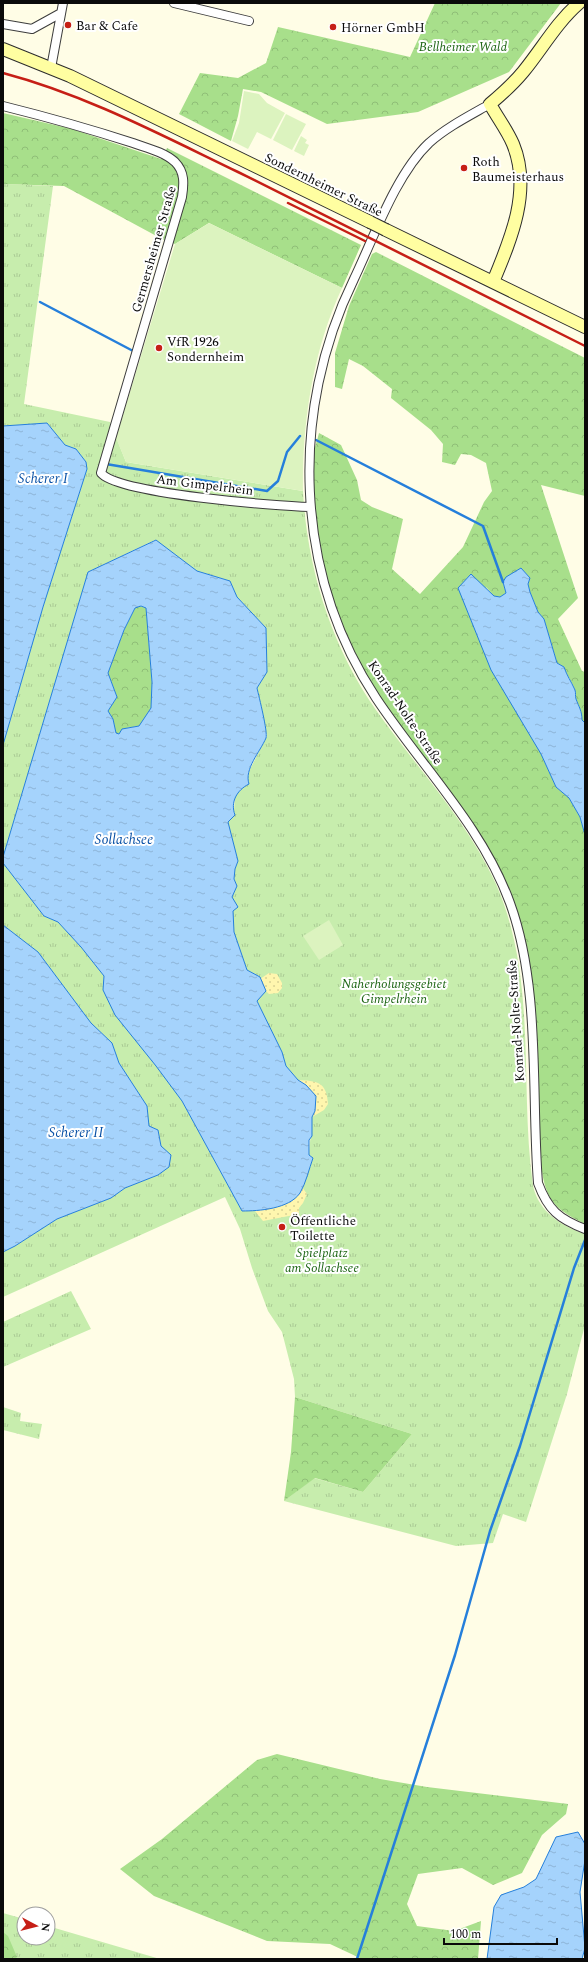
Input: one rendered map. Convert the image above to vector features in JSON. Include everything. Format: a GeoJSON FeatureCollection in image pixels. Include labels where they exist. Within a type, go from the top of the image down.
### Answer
{"type":"FeatureCollection","features":[{"type":"Feature","properties":{"kind":"main road","name":"Konrad-Nolte-Straße"},"geometry":{"type":"LineString","coordinates":[[490,104],[522,73],[564,16],[579,3]]}},
{"type":"Feature","properties":{"kind":"main road","name":"Sondernheimer Straße"},"geometry":{"type":"LineString","coordinates":[[3,49],[50,68],[176,127],[585,327]]}},
{"type":"Feature","properties":{"kind":"main road"},"geometry":{"type":"LineString","coordinates":[[490,104],[513,144],[521,177],[520,202],[514,225],[493,282]]}},
{"type":"Feature","properties":{"kind":"street"},"geometry":{"type":"LineString","coordinates":[[50,68],[62,3]]}},
{"type":"Feature","properties":{"kind":"street"},"geometry":{"type":"LineString","coordinates":[[174,3],[249,21]]}},
{"type":"Feature","properties":{"kind":"street"},"geometry":{"type":"LineString","coordinates":[[3,24],[32,29],[60,13]]}},
{"type":"Feature","properties":{"kind":"street","name":"Konrad-Nolte-Straße"},"geometry":{"type":"LineString","coordinates":[[490,104],[439,135],[414,159],[391,198],[344,298],[327,344],[314,401],[309,458],[310,507],[323,579],[335,618],[354,660],[376,698],[479,840],[494,866],[510,903],[523,949],[530,995],[538,1184],[544,1199],[551,1208],[558,1215],[582,1228]]}},
{"type":"Feature","properties":{"kind":"street","name":"Germersheimer Straße"},"geometry":{"type":"LineString","coordinates":[[3,106],[70,123],[157,152],[171,159],[180,169],[184,184],[182,196],[101,473]]}},
{"type":"Feature","properties":{"kind":"street","name":"Am Gimpelrhein"},"geometry":{"type":"LineString","coordinates":[[101,473],[108,479],[135,487],[175,494],[258,504],[310,507]]}},
{"type":"Feature","properties":{"kind":"green space","name":"Bellheimer Wald"},"geometry":{"type":"Polygon","coordinates":[[[435,3],[561,3],[509,72],[418,112],[327,124],[261,92],[243,89],[231,141],[179,114],[200,73],[238,78],[266,63],[278,27],[410,57],[435,3]]]}},
{"type":"Feature","properties":{"kind":"green space"},"geometry":{"type":"Polygon","coordinates":[[[244,91],[259,94],[267,103],[285,113],[271,139],[257,132],[248,149],[232,141],[239,123],[244,91]]]}},
{"type":"Feature","properties":{"kind":"green space"},"geometry":{"type":"Polygon","coordinates":[[[3,113],[72,129],[161,159],[167,148],[361,245],[342,288],[209,223],[175,244],[162,239],[64,186],[3,184],[3,113]]]}},
{"type":"Feature","properties":{"kind":"green space"},"geometry":{"type":"Polygon","coordinates":[[[286,114],[306,124],[292,150],[273,140],[286,114]]]}},
{"type":"Feature","properties":{"kind":"green space"},"geometry":{"type":"Polygon","coordinates":[[[301,136],[307,140],[305,143],[309,145],[304,156],[294,151],[301,136]]]}},
{"type":"Feature","properties":{"kind":"green space","name":"Naherholungsgebiet Gimpelrhein"},"geometry":{"type":"Polygon","coordinates":[[[3,184],[53,186],[24,404],[110,422],[126,462],[303,491],[305,520],[316,577],[334,633],[346,660],[376,710],[440,794],[471,838],[496,884],[509,920],[518,957],[522,995],[525,1033],[529,1148],[533,1186],[540,1203],[552,1217],[568,1227],[585,1234],[585,1325],[567,1394],[526,1522],[503,1514],[493,1543],[456,1546],[284,1501],[314,1478],[363,1492],[412,1434],[295,1397],[294,1379],[282,1332],[268,1311],[252,1268],[240,1229],[225,1197],[3,1297],[3,1252],[57,1219],[111,1198],[125,1188],[158,1175],[161,1146],[158,1130],[149,1126],[147,1106],[119,1063],[112,1043],[91,1023],[38,952],[3,925],[3,863],[44,916],[58,922],[81,947],[104,976],[103,990],[182,1101],[242,1211],[299,1194],[313,1158],[309,1155],[312,1117],[298,1080],[286,1066],[282,1052],[257,1001],[260,977],[247,970],[234,932],[232,897],[237,886],[234,879],[238,861],[227,822],[234,811],[235,795],[247,779],[250,769],[267,736],[257,688],[267,672],[266,628],[237,597],[230,581],[197,571],[155,540],[88,572],[3,857],[3,745],[43,607],[87,469],[86,462],[76,449],[65,445],[47,423],[3,426],[3,184]]]}},
{"type":"Feature","properties":{"kind":"green space"},"geometry":{"type":"Polygon","coordinates":[[[209,223],[342,288],[324,336],[311,387],[307,413],[303,465],[303,491],[126,462],[116,438],[175,244],[209,223]]]}},
{"type":"Feature","properties":{"kind":"green space"},"geometry":{"type":"Polygon","coordinates":[[[376,252],[585,358],[585,496],[541,485],[578,598],[558,619],[582,671],[585,672],[585,723],[582,720],[574,687],[564,667],[557,663],[544,619],[538,612],[530,592],[528,584],[530,578],[521,568],[503,582],[506,593],[500,597],[494,596],[486,587],[541,754],[556,787],[569,798],[580,817],[585,835],[585,1224],[563,1212],[556,1206],[547,1191],[544,1182],[540,1158],[535,1029],[531,973],[524,937],[513,901],[486,846],[451,795],[395,720],[368,679],[343,627],[325,572],[316,530],[313,495],[312,460],[319,433],[341,445],[357,480],[361,500],[372,507],[403,519],[392,569],[420,594],[463,547],[484,502],[492,491],[486,463],[471,455],[461,454],[455,465],[442,462],[443,444],[431,430],[391,398],[392,389],[363,366],[349,359],[342,389],[335,387],[335,353],[349,306],[372,254],[376,252]]]}},
{"type":"Feature","properties":{"kind":"green space"},"geometry":{"type":"Polygon","coordinates":[[[140,606],[146,608],[152,683],[151,708],[139,726],[127,728],[119,734],[116,733],[113,719],[108,711],[117,697],[108,673],[124,630],[135,608],[140,606]]]}},
{"type":"Feature","properties":{"kind":"green space"},"geometry":{"type":"Polygon","coordinates":[[[329,920],[343,945],[319,960],[303,936],[329,920]]]}},
{"type":"Feature","properties":{"kind":"green space"},"geometry":{"type":"Polygon","coordinates":[[[71,1291],[91,1329],[3,1367],[3,1322],[71,1291]]]}},
{"type":"Feature","properties":{"kind":"green space"},"geometry":{"type":"Polygon","coordinates":[[[295,1397],[412,1434],[363,1492],[315,1478],[284,1501],[291,1452],[295,1397]]]}},
{"type":"Feature","properties":{"kind":"green space"},"geometry":{"type":"Polygon","coordinates":[[[3,1407],[21,1413],[20,1421],[42,1424],[39,1439],[3,1430],[3,1407]]]}},
{"type":"Feature","properties":{"kind":"green space"},"geometry":{"type":"Polygon","coordinates":[[[277,1754],[380,1779],[427,1787],[568,1804],[566,1814],[542,1835],[522,1873],[493,1885],[462,1868],[418,1874],[407,1904],[417,1926],[454,1931],[481,1921],[478,1959],[362,1959],[330,1944],[267,1941],[154,1896],[120,1869],[162,1839],[257,1760],[277,1754]]]}},
{"type":"Feature","properties":{"kind":"green space"},"geometry":{"type":"Polygon","coordinates":[[[3,1913],[16,1917],[16,1946],[56,1946],[56,1928],[160,1959],[3,1959],[3,1913]]]}},
{"type":"Feature","properties":{"kind":"green space"},"geometry":{"type":"Polygon","coordinates":[[[3,1932],[8,1936],[17,1957],[15,1959],[3,1959],[3,1932]]]}},
{"type":"Feature","properties":{"kind":"sand"},"geometry":{"type":"Polygon","coordinates":[[[269,973],[277,974],[282,983],[282,988],[278,993],[269,994],[260,979],[269,973]]]}},
{"type":"Feature","properties":{"kind":"sand"},"geometry":{"type":"Polygon","coordinates":[[[298,1080],[315,1082],[323,1087],[327,1096],[328,1104],[324,1110],[312,1117],[315,1105],[314,1096],[308,1087],[298,1080]]]}},
{"type":"Feature","properties":{"kind":"sand"},"geometry":{"type":"Polygon","coordinates":[[[302,1187],[307,1194],[299,1208],[299,1214],[263,1221],[255,1211],[288,1201],[299,1193],[302,1187]]]}},
{"type":"Feature","properties":{"kind":"water","name":"Scherer I"},"geometry":{"type":"Polygon","coordinates":[[[47,423],[65,445],[76,449],[86,462],[87,469],[43,607],[3,745],[3,426],[47,423]]]}},
{"type":"Feature","properties":{"kind":"water","name":"Sollachsee"},"geometry":{"type":"Polygon","coordinates":[[[156,540],[197,571],[230,581],[237,597],[266,628],[267,672],[257,688],[265,722],[266,738],[253,761],[249,772],[249,784],[238,793],[234,801],[233,806],[235,815],[228,822],[238,861],[234,879],[237,886],[232,897],[238,907],[233,911],[234,932],[247,970],[260,977],[266,991],[257,1001],[282,1052],[286,1066],[298,1080],[306,1085],[316,1096],[315,1111],[312,1117],[312,1136],[309,1140],[309,1155],[313,1158],[306,1180],[300,1193],[289,1203],[281,1206],[265,1210],[242,1211],[182,1101],[115,1015],[103,990],[104,976],[81,947],[58,922],[44,916],[3,863],[3,857],[88,572],[156,540]],[[141,606],[135,608],[124,630],[108,673],[117,697],[108,711],[113,719],[116,733],[119,734],[122,729],[139,726],[151,708],[152,682],[146,608],[141,606]]]}},
{"type":"Feature","properties":{"kind":"water"},"geometry":{"type":"Polygon","coordinates":[[[521,568],[530,578],[528,584],[530,592],[538,612],[544,619],[557,663],[564,667],[575,690],[582,720],[585,723],[585,835],[580,817],[569,798],[556,787],[541,754],[491,670],[458,588],[471,574],[494,596],[500,597],[506,593],[503,582],[506,577],[521,568]]]}},
{"type":"Feature","properties":{"kind":"water","name":"Scherer II"},"geometry":{"type":"Polygon","coordinates":[[[3,925],[38,952],[91,1023],[112,1043],[119,1063],[147,1106],[149,1126],[158,1130],[161,1146],[171,1155],[169,1167],[158,1175],[125,1188],[111,1198],[57,1219],[3,1252],[3,925]]]}},
{"type":"Feature","properties":{"kind":"water"},"geometry":{"type":"Polygon","coordinates":[[[578,1832],[585,1844],[585,1860],[580,1892],[585,1948],[582,1959],[487,1959],[494,1907],[501,1895],[524,1887],[536,1879],[556,1837],[578,1832]]]}},
{"type":"Feature","properties":{"kind":"waterway"},"geometry":{"type":"LineString","coordinates":[[40,302],[135,352]]}},
{"type":"Feature","properties":{"kind":"waterway"},"geometry":{"type":"LineString","coordinates":[[106,464],[267,491],[278,481],[287,452],[300,436]]}},
{"type":"Feature","properties":{"kind":"waterway"},"geometry":{"type":"LineString","coordinates":[[316,440],[483,526],[503,582]]}},
{"type":"Feature","properties":{"kind":"waterway"},"geometry":{"type":"LineString","coordinates":[[357,1959],[455,1655],[490,1531],[520,1446],[574,1268],[585,1240]]}},
{"type":"Feature","properties":{"kind":"railway"},"geometry":{"type":"LineString","coordinates":[[3,73],[34,82],[94,104],[152,130],[281,193],[585,346]]}},
{"type":"Feature","properties":{"kind":"railway"},"geometry":{"type":"LineString","coordinates":[[288,203],[365,241]]}},
{"type":"Feature","properties":{"kind":"place","name":"Bar & Cafe"},"geometry":{"type":"Point","coordinates":[68,25]}},
{"type":"Feature","properties":{"kind":"place","name":"Hörner GmbH"},"geometry":{"type":"Point","coordinates":[333,27]}},
{"type":"Feature","properties":{"kind":"place","name":"Roth Baumeisterhaus"},"geometry":{"type":"Point","coordinates":[464,168]}},
{"type":"Feature","properties":{"kind":"place","name":"VfR 1926 Sondernheim"},"geometry":{"type":"Point","coordinates":[159,348]}},
{"type":"Feature","properties":{"kind":"place","name":"Öffentliche Toilette"},"geometry":{"type":"Point","coordinates":[282,1227]}},
{"type":"Feature","properties":{"kind":"park label","name":"Spielplatz am Sollachsee"},"geometry":{"type":"Point","coordinates":[322,1260]}}]}
